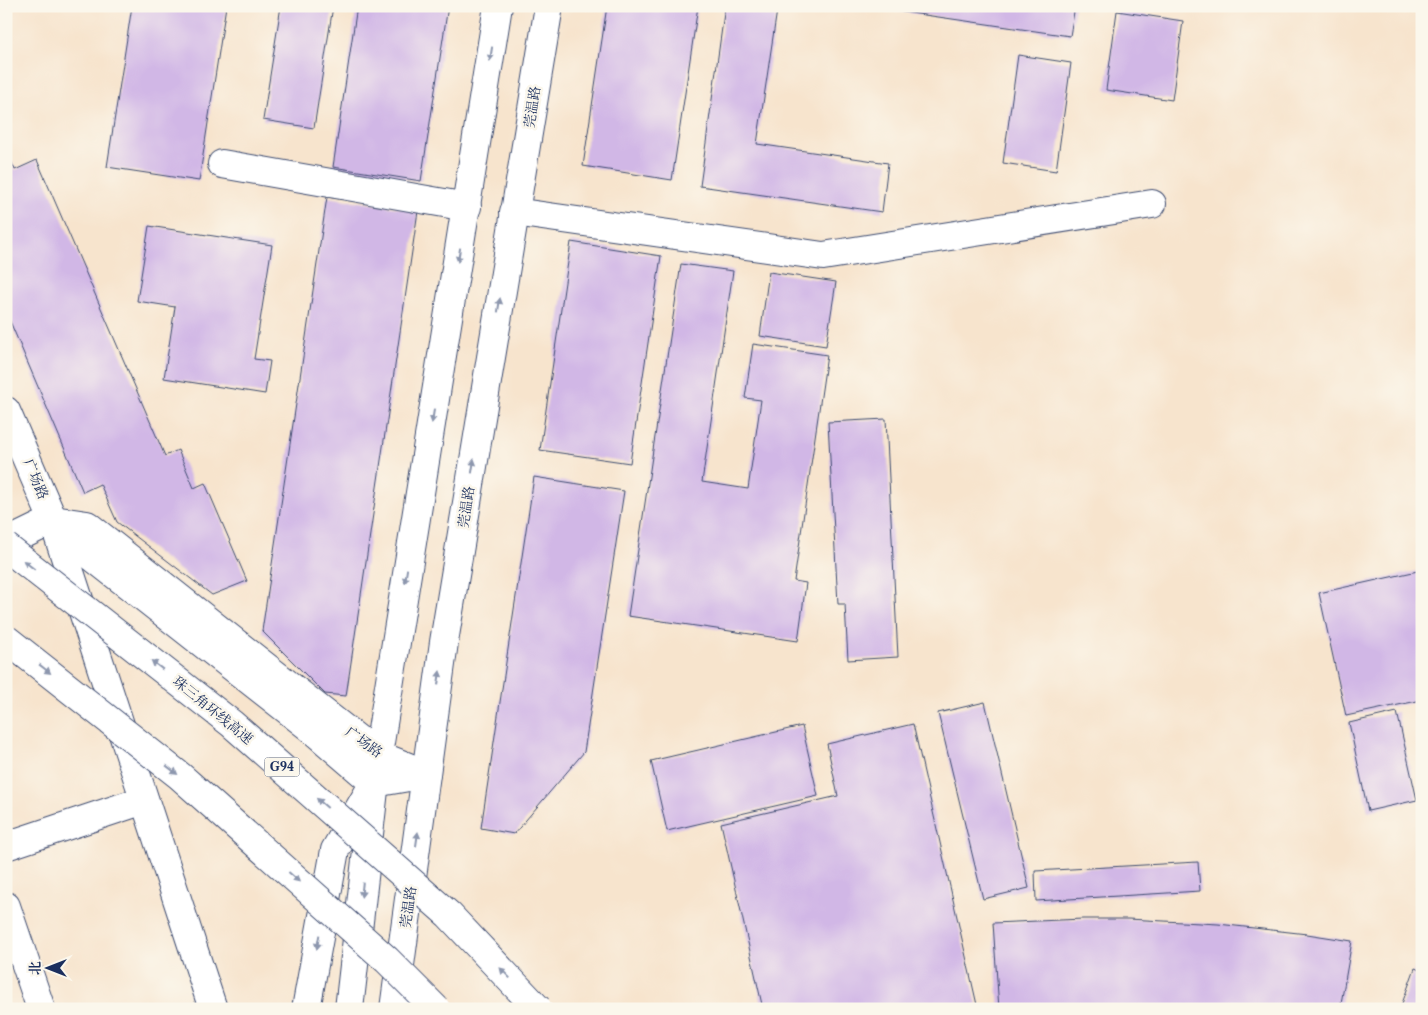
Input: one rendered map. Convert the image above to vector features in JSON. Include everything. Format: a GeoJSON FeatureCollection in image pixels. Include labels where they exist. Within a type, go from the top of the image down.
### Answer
{"type":"FeatureCollection","features":[{"type":"Feature","properties":{"kind":"main road"},"geometry":{"type":"LineString","coordinates":[[349,1009],[378,755],[498,6]]}},
{"type":"Feature","properties":{"kind":"main road","name":"莞温路"},"geometry":{"type":"LineString","coordinates":[[394,1009],[445,632],[549,6]]}},
{"type":"Feature","properties":{"kind":"main road"},"geometry":{"type":"LineString","coordinates":[[222,164],[467,207]]}},
{"type":"Feature","properties":{"kind":"main road"},"geometry":{"type":"LineString","coordinates":[[514,212],[823,256],[1152,204]]}},
{"type":"Feature","properties":{"kind":"main road","name":"广场路"},"geometry":{"type":"LineString","coordinates":[[6,411],[53,520],[213,1009]]}},
{"type":"Feature","properties":{"kind":"main road"},"geometry":{"type":"LineString","coordinates":[[6,543],[53,520]]}},
{"type":"Feature","properties":{"kind":"main road","name":"广场路"},"geometry":{"type":"LineString","coordinates":[[53,520],[88,526],[378,755],[426,774]]}},
{"type":"Feature","properties":{"kind":"main road","name":"广场路"},"geometry":{"type":"LineString","coordinates":[[53,520],[76,544],[309,728],[374,783]]}},
{"type":"Feature","properties":{"kind":"main road","name":"珠三角环线高速"},"geometry":{"type":"LineString","coordinates":[[6,547],[232,724],[449,915],[538,1009]]}},
{"type":"Feature","properties":{"kind":"main road"},"geometry":{"type":"LineString","coordinates":[[6,639],[180,776],[387,960],[436,1009]]}},
{"type":"Feature","properties":{"kind":"main road"},"geometry":{"type":"LineString","coordinates":[[306,1009],[335,850],[374,783],[426,774]]}},
{"type":"Feature","properties":{"kind":"main road"},"geometry":{"type":"LineString","coordinates":[[6,846],[144,800]]}},
{"type":"Feature","properties":{"kind":"main road"},"geometry":{"type":"LineString","coordinates":[[6,906],[41,1009]]}},
{"type":"Feature","properties":{"kind":"building"},"geometry":{"type":"Polygon","coordinates":[[[132,6],[226,6],[199,181],[107,167],[132,6]]]}},
{"type":"Feature","properties":{"kind":"building"},"geometry":{"type":"Polygon","coordinates":[[[281,6],[333,6],[314,128],[263,120],[281,6]]]}},
{"type":"Feature","properties":{"kind":"building"},"geometry":{"type":"Polygon","coordinates":[[[357,6],[448,6],[421,181],[333,167],[357,6]]]}},
{"type":"Feature","properties":{"kind":"building"},"geometry":{"type":"Polygon","coordinates":[[[607,6],[698,6],[672,180],[583,166],[607,6]]]}},
{"type":"Feature","properties":{"kind":"building"},"geometry":{"type":"Polygon","coordinates":[[[725,6],[753,6],[777,10],[757,144],[888,163],[882,212],[700,186],[725,6]]]}},
{"type":"Feature","properties":{"kind":"building"},"geometry":{"type":"Polygon","coordinates":[[[869,6],[1075,6],[1070,36],[869,6]]]}},
{"type":"Feature","properties":{"kind":"building"},"geometry":{"type":"Polygon","coordinates":[[[1117,11],[1183,21],[1172,100],[1106,90],[1117,11]]]}},
{"type":"Feature","properties":{"kind":"building"},"geometry":{"type":"Polygon","coordinates":[[[1018,55],[1071,63],[1056,171],[1003,163],[1018,55]]]}},
{"type":"Feature","properties":{"kind":"building"},"geometry":{"type":"Polygon","coordinates":[[[6,150],[15,170],[37,160],[165,456],[178,450],[194,488],[205,483],[247,581],[212,595],[117,522],[100,484],[83,492],[6,312],[6,150]]]}},
{"type":"Feature","properties":{"kind":"building"},"geometry":{"type":"Polygon","coordinates":[[[327,197],[418,211],[346,696],[325,694],[262,631],[327,197]]]}},
{"type":"Feature","properties":{"kind":"building"},"geometry":{"type":"Polygon","coordinates":[[[149,226],[272,245],[254,359],[270,361],[265,394],[164,378],[175,307],[137,301],[149,226]]]}},
{"type":"Feature","properties":{"kind":"building"},"geometry":{"type":"Polygon","coordinates":[[[571,242],[661,256],[630,463],[540,450],[571,242]]]}},
{"type":"Feature","properties":{"kind":"building"},"geometry":{"type":"Polygon","coordinates":[[[681,264],[733,271],[702,482],[748,489],[761,400],[745,398],[753,344],[827,355],[794,581],[806,583],[798,641],[628,616],[681,264]]]}},
{"type":"Feature","properties":{"kind":"building"},"geometry":{"type":"Polygon","coordinates":[[[769,272],[836,282],[826,346],[760,336],[769,272]]]}},
{"type":"Feature","properties":{"kind":"building"},"geometry":{"type":"Polygon","coordinates":[[[886,419],[898,657],[848,660],[845,604],[838,604],[828,422],[886,419]]]}},
{"type":"Feature","properties":{"kind":"building"},"geometry":{"type":"Polygon","coordinates":[[[534,477],[624,491],[584,752],[514,834],[481,828],[534,477]]]}},
{"type":"Feature","properties":{"kind":"building"},"geometry":{"type":"Polygon","coordinates":[[[1422,570],[1422,700],[1346,716],[1319,593],[1422,570]]]}},
{"type":"Feature","properties":{"kind":"building"},"geometry":{"type":"Polygon","coordinates":[[[985,702],[1029,888],[983,899],[938,713],[985,702]]]}},
{"type":"Feature","properties":{"kind":"building"},"geometry":{"type":"Polygon","coordinates":[[[1397,712],[1417,800],[1368,811],[1349,723],[1397,712]]]}},
{"type":"Feature","properties":{"kind":"building"},"geometry":{"type":"Polygon","coordinates":[[[913,724],[977,1005],[959,1009],[763,1009],[721,823],[838,796],[827,744],[913,724]]]}},
{"type":"Feature","properties":{"kind":"building"},"geometry":{"type":"Polygon","coordinates":[[[802,726],[818,796],[667,831],[651,761],[802,726]]]}},
{"type":"Feature","properties":{"kind":"building"},"geometry":{"type":"Polygon","coordinates":[[[1198,862],[1200,891],[1036,901],[1035,871],[1198,862]]]}},
{"type":"Feature","properties":{"kind":"building"},"geometry":{"type":"Polygon","coordinates":[[[1128,919],[1218,924],[1352,941],[1340,1009],[999,1009],[993,923],[1128,919]]]}},
{"type":"Feature","properties":{"kind":"building"},"geometry":{"type":"Polygon","coordinates":[[[1415,968],[1422,971],[1422,1009],[1400,1009],[1415,968]]]}}]}
